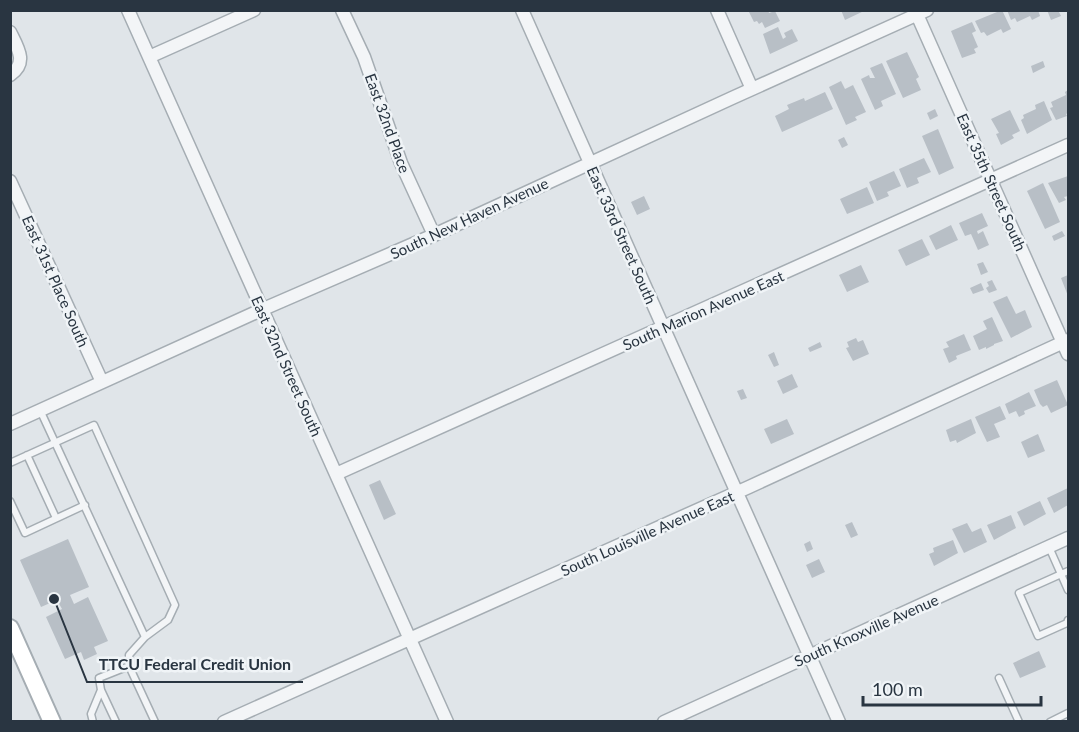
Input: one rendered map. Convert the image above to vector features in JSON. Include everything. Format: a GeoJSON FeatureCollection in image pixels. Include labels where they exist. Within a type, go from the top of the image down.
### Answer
{"type":"FeatureCollection","features":[{"type":"Feature","properties":{"kind":"main road"},"geometry":{"type":"LineString","coordinates":[[10,628],[52,722]]}},
{"type":"Feature","properties":{"kind":"street","name":"East 32nd Street South"},"geometry":{"type":"LineString","coordinates":[[128,10],[447,722]]}},
{"type":"Feature","properties":{"kind":"street"},"geometry":{"type":"LineString","coordinates":[[149,57],[254,10]]}},
{"type":"Feature","properties":{"kind":"street","name":"East 32nd Place"},"geometry":{"type":"LineString","coordinates":[[342,10],[364,57],[401,163],[434,235]]}},
{"type":"Feature","properties":{"kind":"street","name":"East 33rd Street South"},"geometry":{"type":"LineString","coordinates":[[522,10],[840,722]]}},
{"type":"Feature","properties":{"kind":"street"},"geometry":{"type":"LineString","coordinates":[[717,10],[752,88]]}},
{"type":"Feature","properties":{"kind":"street","name":"South New Haven Avenue"},"geometry":{"type":"LineString","coordinates":[[10,424],[261,310],[434,235],[920,12]]}},
{"type":"Feature","properties":{"kind":"street","name":"East 35th Street South"},"geometry":{"type":"LineString","coordinates":[[920,12],[990,180],[1067,346]]}},
{"type":"Feature","properties":{"kind":"street"},"geometry":{"type":"LineString","coordinates":[[10,75],[18,69],[21,62],[21,54],[11,37]]}},
{"type":"Feature","properties":{"kind":"street","name":"South Marion Avenue East"},"geometry":{"type":"LineString","coordinates":[[336,474],[1068,145]]}},
{"type":"Feature","properties":{"kind":"street","name":"East 31st Place South"},"geometry":{"type":"LineString","coordinates":[[10,181],[102,382]]}},
{"type":"Feature","properties":{"kind":"street","name":"South Louisville Avenue East"},"geometry":{"type":"LineString","coordinates":[[224,722],[1067,346]]}},
{"type":"Feature","properties":{"kind":"street","name":"South Knoxville Avenue"},"geometry":{"type":"LineString","coordinates":[[664,722],[1068,538]]}},
{"type":"Feature","properties":{"kind":"lane"},"geometry":{"type":"LineString","coordinates":[[40,410],[145,637]]}},
{"type":"Feature","properties":{"kind":"lane"},"geometry":{"type":"LineString","coordinates":[[10,463],[56,444],[94,424],[175,605],[168,620],[145,637],[129,655],[129,666],[153,721]]}},
{"type":"Feature","properties":{"kind":"lane"},"geometry":{"type":"LineString","coordinates":[[27,456],[56,518]]}},
{"type":"Feature","properties":{"kind":"lane"},"geometry":{"type":"LineString","coordinates":[[10,501],[25,533],[85,505]]}},
{"type":"Feature","properties":{"kind":"lane"},"geometry":{"type":"LineString","coordinates":[[1049,547],[1068,590]]}},
{"type":"Feature","properties":{"kind":"lane"},"geometry":{"type":"LineString","coordinates":[[1068,571],[1019,593],[1038,636],[1067,623],[1068,620]]}},
{"type":"Feature","properties":{"kind":"lane"},"geometry":{"type":"LineString","coordinates":[[116,722],[101,690],[99,678],[129,666]]}},
{"type":"Feature","properties":{"kind":"lane"},"geometry":{"type":"LineString","coordinates":[[999,678],[1019,722]]}},
{"type":"Feature","properties":{"kind":"lane"},"geometry":{"type":"LineString","coordinates":[[93,722],[91,714],[101,690]]}},
{"type":"Feature","properties":{"kind":"lane"},"geometry":{"type":"LineString","coordinates":[[1050,722],[1068,713]]}},
{"type":"Feature","properties":{"kind":"building"},"geometry":{"type":"Polygon","coordinates":[[[748,10],[768,10],[769,13],[775,11],[780,21],[765,28],[762,22],[759,24],[757,21],[754,22],[748,10]]]}},
{"type":"Feature","properties":{"kind":"building"},"geometry":{"type":"Polygon","coordinates":[[[841,10],[866,10],[845,20],[841,10]]]}},
{"type":"Feature","properties":{"kind":"building"},"geometry":{"type":"Polygon","coordinates":[[[1002,10],[1011,29],[1003,33],[1001,29],[987,36],[984,32],[981,33],[975,21],[1002,10]]]}},
{"type":"Feature","properties":{"kind":"building"},"geometry":{"type":"Polygon","coordinates":[[[1007,10],[1038,10],[1040,16],[1032,20],[1030,16],[1017,22],[1015,18],[1011,20],[1007,10]]]}},
{"type":"Feature","properties":{"kind":"building"},"geometry":{"type":"Polygon","coordinates":[[[1047,10],[1058,10],[1061,16],[1051,20],[1047,10]]]}},
{"type":"Feature","properties":{"kind":"building"},"geometry":{"type":"Polygon","coordinates":[[[972,22],[976,31],[972,33],[978,47],[974,49],[976,53],[962,58],[951,31],[972,22]]]}},
{"type":"Feature","properties":{"kind":"building"},"geometry":{"type":"Polygon","coordinates":[[[778,27],[783,39],[786,37],[784,33],[792,29],[798,41],[770,54],[763,34],[778,27]]]}},
{"type":"Feature","properties":{"kind":"building"},"geometry":{"type":"Polygon","coordinates":[[[907,52],[919,77],[916,79],[921,90],[903,98],[886,61],[907,52]]]}},
{"type":"Feature","properties":{"kind":"building"},"geometry":{"type":"Polygon","coordinates":[[[1043,61],[1045,67],[1033,73],[1031,66],[1043,61]]]}},
{"type":"Feature","properties":{"kind":"building"},"geometry":{"type":"Polygon","coordinates":[[[882,63],[896,94],[881,101],[883,106],[875,110],[861,79],[869,75],[870,78],[875,78],[870,68],[882,63]]]}},
{"type":"Feature","properties":{"kind":"building"},"geometry":{"type":"Polygon","coordinates":[[[841,81],[845,89],[853,85],[866,112],[855,117],[857,120],[846,125],[829,87],[841,81]]]}},
{"type":"Feature","properties":{"kind":"building"},"geometry":{"type":"Polygon","coordinates":[[[1068,90],[1067,116],[1056,120],[1050,108],[1053,107],[1051,102],[1066,95],[1065,92],[1068,90]]]}},
{"type":"Feature","properties":{"kind":"building"},"geometry":{"type":"Polygon","coordinates":[[[825,92],[833,109],[782,132],[775,116],[789,109],[787,105],[804,98],[805,101],[825,92]]]}},
{"type":"Feature","properties":{"kind":"building"},"geometry":{"type":"Polygon","coordinates":[[[1044,101],[1052,120],[1027,134],[1021,120],[1024,118],[1023,115],[1036,109],[1035,105],[1044,101]]]}},
{"type":"Feature","properties":{"kind":"building"},"geometry":{"type":"Polygon","coordinates":[[[935,109],[938,116],[930,120],[927,113],[935,109]]]}},
{"type":"Feature","properties":{"kind":"building"},"geometry":{"type":"Polygon","coordinates":[[[1010,110],[1020,131],[1012,135],[1014,138],[1001,145],[996,134],[999,133],[991,119],[1010,110]]]}},
{"type":"Feature","properties":{"kind":"building"},"geometry":{"type":"Polygon","coordinates":[[[938,129],[954,168],[939,175],[922,136],[938,129]]]}},
{"type":"Feature","properties":{"kind":"building"},"geometry":{"type":"Polygon","coordinates":[[[844,137],[848,145],[842,148],[838,140],[844,137]]]}},
{"type":"Feature","properties":{"kind":"building"},"geometry":{"type":"Polygon","coordinates":[[[924,158],[931,172],[917,178],[919,183],[907,188],[899,169],[924,158]]]}},
{"type":"Feature","properties":{"kind":"building"},"geometry":{"type":"Polygon","coordinates":[[[894,171],[901,186],[887,192],[889,196],[877,201],[869,182],[894,171]]]}},
{"type":"Feature","properties":{"kind":"building"},"geometry":{"type":"Polygon","coordinates":[[[1068,176],[1068,196],[1064,197],[1066,200],[1059,203],[1048,183],[1068,176]]]}},
{"type":"Feature","properties":{"kind":"building"},"geometry":{"type":"Polygon","coordinates":[[[1043,183],[1060,222],[1045,229],[1027,191],[1043,183]]]}},
{"type":"Feature","properties":{"kind":"building"},"geometry":{"type":"Polygon","coordinates":[[[867,187],[874,203],[847,214],[840,199],[867,187]]]}},
{"type":"Feature","properties":{"kind":"building"},"geometry":{"type":"Polygon","coordinates":[[[644,196],[650,209],[637,215],[631,202],[644,196]]]}},
{"type":"Feature","properties":{"kind":"building"},"geometry":{"type":"Polygon","coordinates":[[[982,213],[988,226],[977,231],[978,234],[983,231],[989,245],[978,250],[971,234],[965,236],[959,223],[982,213]]]}},
{"type":"Feature","properties":{"kind":"building"},"geometry":{"type":"Polygon","coordinates":[[[951,225],[958,240],[936,250],[929,236],[951,225]]]}},
{"type":"Feature","properties":{"kind":"building"},"geometry":{"type":"Polygon","coordinates":[[[1062,231],[1065,236],[1054,241],[1052,236],[1062,231]]]}},
{"type":"Feature","properties":{"kind":"building"},"geometry":{"type":"Polygon","coordinates":[[[922,239],[930,255],[906,266],[898,250],[922,239]]]}},
{"type":"Feature","properties":{"kind":"building"},"geometry":{"type":"Polygon","coordinates":[[[983,262],[988,272],[981,275],[977,264],[983,262]]]}},
{"type":"Feature","properties":{"kind":"building"},"geometry":{"type":"Polygon","coordinates":[[[861,265],[869,282],[847,292],[839,275],[861,265]]]}},
{"type":"Feature","properties":{"kind":"building"},"geometry":{"type":"Polygon","coordinates":[[[1068,275],[1068,296],[1061,278],[1068,275]]]}},
{"type":"Feature","properties":{"kind":"building"},"geometry":{"type":"Polygon","coordinates":[[[992,280],[997,290],[989,293],[986,288],[989,286],[987,282],[992,280]]]}},
{"type":"Feature","properties":{"kind":"building"},"geometry":{"type":"Polygon","coordinates":[[[981,283],[984,290],[973,294],[970,288],[981,283]]]}},
{"type":"Feature","properties":{"kind":"building"},"geometry":{"type":"Polygon","coordinates":[[[1007,296],[1016,314],[1025,310],[1032,327],[1011,338],[993,302],[1007,296]]]}},
{"type":"Feature","properties":{"kind":"building"},"geometry":{"type":"Polygon","coordinates":[[[992,317],[1003,341],[979,350],[973,336],[987,329],[983,321],[992,317]]]}},
{"type":"Feature","properties":{"kind":"building"},"geometry":{"type":"Polygon","coordinates":[[[964,334],[971,350],[956,356],[957,359],[949,363],[943,349],[949,347],[946,342],[964,334]]]}},
{"type":"Feature","properties":{"kind":"building"},"geometry":{"type":"Polygon","coordinates":[[[856,338],[858,342],[863,340],[869,354],[853,361],[846,348],[849,347],[847,342],[856,338]]]}},
{"type":"Feature","properties":{"kind":"building"},"geometry":{"type":"Polygon","coordinates":[[[820,342],[822,347],[810,352],[808,348],[820,342]]]}},
{"type":"Feature","properties":{"kind":"building"},"geometry":{"type":"Polygon","coordinates":[[[774,352],[779,365],[774,367],[768,355],[774,352]]]}},
{"type":"Feature","properties":{"kind":"building"},"geometry":{"type":"Polygon","coordinates":[[[792,374],[798,387],[783,394],[777,381],[792,374]]]}},
{"type":"Feature","properties":{"kind":"building"},"geometry":{"type":"Polygon","coordinates":[[[1057,380],[1068,405],[1051,413],[1047,405],[1043,407],[1040,404],[1034,390],[1057,380]]]}},
{"type":"Feature","properties":{"kind":"building"},"geometry":{"type":"Polygon","coordinates":[[[743,389],[747,398],[741,400],[737,391],[743,389]]]}},
{"type":"Feature","properties":{"kind":"building"},"geometry":{"type":"Polygon","coordinates":[[[1029,392],[1036,406],[1024,411],[1025,414],[1019,417],[1016,411],[1009,414],[1005,404],[1029,392]]]}},
{"type":"Feature","properties":{"kind":"building"},"geometry":{"type":"Polygon","coordinates":[[[1000,406],[1006,419],[994,424],[1000,437],[987,442],[975,417],[1000,406]]]}},
{"type":"Feature","properties":{"kind":"building"},"geometry":{"type":"Polygon","coordinates":[[[787,419],[794,434],[771,444],[764,429],[787,419]]]}},
{"type":"Feature","properties":{"kind":"building"},"geometry":{"type":"Polygon","coordinates":[[[971,419],[976,433],[957,443],[956,440],[950,442],[946,430],[971,419]]]}},
{"type":"Feature","properties":{"kind":"building"},"geometry":{"type":"Polygon","coordinates":[[[1038,434],[1045,451],[1028,458],[1021,442],[1038,434]]]}},
{"type":"Feature","properties":{"kind":"building"},"geometry":{"type":"Polygon","coordinates":[[[380,480],[396,514],[384,520],[369,485],[380,480]]]}},
{"type":"Feature","properties":{"kind":"building"},"geometry":{"type":"Polygon","coordinates":[[[1068,488],[1068,505],[1054,513],[1047,498],[1068,488]]]}},
{"type":"Feature","properties":{"kind":"building"},"geometry":{"type":"Polygon","coordinates":[[[1040,501],[1046,514],[1024,526],[1017,512],[1040,501]]]}},
{"type":"Feature","properties":{"kind":"building"},"geometry":{"type":"Polygon","coordinates":[[[1011,515],[1016,528],[994,540],[987,525],[1011,515]]]}},
{"type":"Feature","properties":{"kind":"building"},"geometry":{"type":"Polygon","coordinates":[[[852,522],[858,535],[851,538],[845,525],[852,522]]]}},
{"type":"Feature","properties":{"kind":"building"},"geometry":{"type":"Polygon","coordinates":[[[967,523],[972,532],[981,528],[987,542],[964,553],[952,529],[967,523]]]}},
{"type":"Feature","properties":{"kind":"building"},"geometry":{"type":"Polygon","coordinates":[[[68,539],[89,587],[70,595],[74,604],[88,597],[108,641],[94,647],[97,654],[84,660],[81,652],[65,659],[46,617],[62,609],[57,600],[41,607],[20,560],[68,539]]]}},
{"type":"Feature","properties":{"kind":"building"},"geometry":{"type":"Polygon","coordinates":[[[953,540],[958,553],[934,566],[929,554],[934,552],[933,548],[953,540]]]}},
{"type":"Feature","properties":{"kind":"building"},"geometry":{"type":"Polygon","coordinates":[[[810,541],[813,549],[807,552],[804,544],[810,541]]]}},
{"type":"Feature","properties":{"kind":"building"},"geometry":{"type":"Polygon","coordinates":[[[819,559],[825,572],[812,578],[806,565],[819,559]]]}},
{"type":"Feature","properties":{"kind":"building"},"geometry":{"type":"Polygon","coordinates":[[[1039,651],[1046,667],[1020,678],[1013,663],[1039,651]]]}},
{"type":"Feature","properties":{"kind":"place","name":"TTCU Federal Credit Union"},"geometry":{"type":"Point","coordinates":[54,599]}}]}
